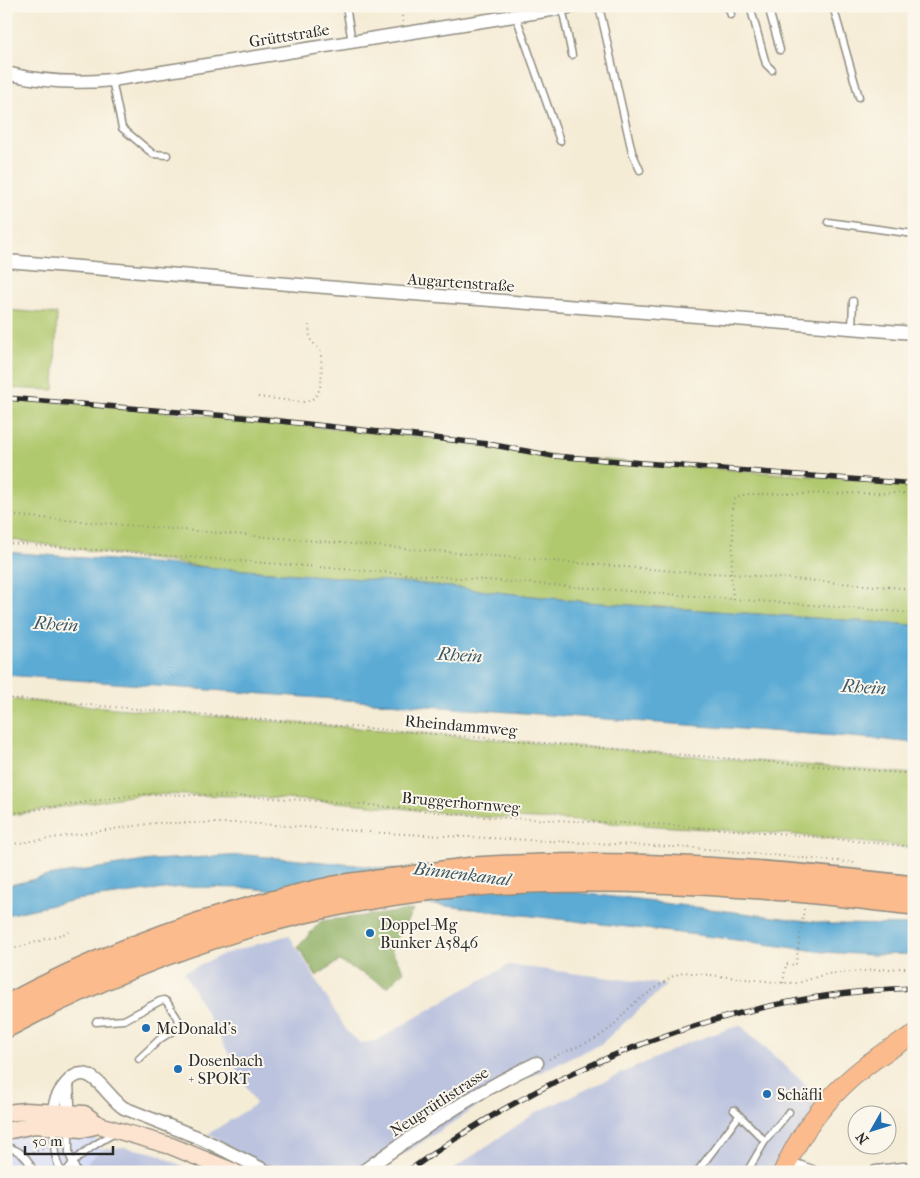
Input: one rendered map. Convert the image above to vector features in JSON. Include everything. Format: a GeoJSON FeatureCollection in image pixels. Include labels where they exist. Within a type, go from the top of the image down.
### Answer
{"type":"FeatureCollection","features":[{"type":"Feature","properties":{"kind":"highway"},"geometry":{"type":"LineString","coordinates":[[6,1006],[51,983],[133,947],[189,926],[256,906],[344,885],[474,868],[548,865],[651,865],[820,876],[914,887]]}},
{"type":"Feature","properties":{"kind":"highway"},"geometry":{"type":"LineString","coordinates":[[6,1027],[88,985],[176,950],[239,929],[328,907],[422,891],[488,884],[613,882],[746,887],[914,904]]}},
{"type":"Feature","properties":{"kind":"main road"},"geometry":{"type":"LineString","coordinates":[[785,1168],[812,1121],[837,1090],[888,1048],[914,1035]]}},
{"type":"Feature","properties":{"kind":"main road"},"geometry":{"type":"LineString","coordinates":[[6,1113],[25,1111],[61,1120]]}},
{"type":"Feature","properties":{"kind":"main road"},"geometry":{"type":"LineString","coordinates":[[6,1131],[84,1114],[100,1124],[171,1146],[234,1172]]}},
{"type":"Feature","properties":{"kind":"street","name":"Grüttstraße"},"geometry":{"type":"LineString","coordinates":[[6,74],[46,81],[74,83],[112,80],[576,6]]}},
{"type":"Feature","properties":{"kind":"street","name":"Augartenstraße"},"geometry":{"type":"LineString","coordinates":[[6,260],[914,333]]}},
{"type":"Feature","properties":{"kind":"street","name":"Neugrütlistrasse"},"geometry":{"type":"LineString","coordinates":[[362,1172],[435,1120],[507,1077],[537,1063]]}},
{"type":"Feature","properties":{"kind":"street"},"geometry":{"type":"LineString","coordinates":[[61,1120],[67,1083],[74,1076],[84,1074],[94,1078],[124,1108],[202,1139],[268,1172]]}},
{"type":"Feature","properties":{"kind":"street"},"geometry":{"type":"LineString","coordinates":[[785,1168],[812,1172]]}},
{"type":"Feature","properties":{"kind":"street"},"geometry":{"type":"LineString","coordinates":[[876,1172],[914,1169]]}},
{"type":"Feature","properties":{"kind":"lane"},"geometry":{"type":"LineString","coordinates":[[346,6],[352,42]]}},
{"type":"Feature","properties":{"kind":"lane"},"geometry":{"type":"LineString","coordinates":[[599,6],[632,152],[640,170]]}},
{"type":"Feature","properties":{"kind":"lane"},"geometry":{"type":"LineString","coordinates":[[728,6],[731,15]]}},
{"type":"Feature","properties":{"kind":"lane"},"geometry":{"type":"LineString","coordinates":[[750,6],[766,64],[772,70]]}},
{"type":"Feature","properties":{"kind":"lane"},"geometry":{"type":"LineString","coordinates":[[768,6],[780,50]]}},
{"type":"Feature","properties":{"kind":"lane"},"geometry":{"type":"LineString","coordinates":[[833,6],[859,97]]}},
{"type":"Feature","properties":{"kind":"lane"},"geometry":{"type":"LineString","coordinates":[[562,8],[572,55]]}},
{"type":"Feature","properties":{"kind":"lane"},"geometry":{"type":"LineString","coordinates":[[516,16],[560,141]]}},
{"type":"Feature","properties":{"kind":"lane"},"geometry":{"type":"LineString","coordinates":[[112,80],[122,128],[153,154],[167,155]]}},
{"type":"Feature","properties":{"kind":"lane"},"geometry":{"type":"LineString","coordinates":[[828,222],[914,234]]}},
{"type":"Feature","properties":{"kind":"lane"},"geometry":{"type":"LineString","coordinates":[[852,328],[853,301]]}},
{"type":"Feature","properties":{"kind":"lane"},"geometry":{"type":"LineString","coordinates":[[96,1022],[124,1020],[160,1001],[167,1002],[179,1020],[179,1027],[160,1039],[139,1059]]}},
{"type":"Feature","properties":{"kind":"lane"},"geometry":{"type":"LineString","coordinates":[[6,1117],[25,1111]]}},
{"type":"Feature","properties":{"kind":"lane"},"geometry":{"type":"LineString","coordinates":[[748,1172],[765,1142],[789,1112]]}},
{"type":"Feature","properties":{"kind":"lane"},"geometry":{"type":"LineString","coordinates":[[697,1172],[736,1113],[765,1142]]}},
{"type":"Feature","properties":{"kind":"lane"},"geometry":{"type":"LineString","coordinates":[[61,1120],[72,1164],[77,1172]]}},
{"type":"Feature","properties":{"kind":"lane"},"geometry":{"type":"LineString","coordinates":[[61,1120],[54,1147],[57,1162],[62,1172]]}},
{"type":"Feature","properties":{"kind":"lane"},"geometry":{"type":"LineString","coordinates":[[66,1172],[88,1150],[121,1130]]}},
{"type":"Feature","properties":{"kind":"lane"},"geometry":{"type":"LineString","coordinates":[[6,1147],[18,1150],[25,1156],[33,1172]]}},
{"type":"Feature","properties":{"kind":"path"},"geometry":{"type":"LineString","coordinates":[[400,6],[404,27]]}},
{"type":"Feature","properties":{"kind":"path"},"geometry":{"type":"LineString","coordinates":[[258,397],[302,402],[309,401],[315,397],[321,386],[321,352],[310,339],[309,325]]}},
{"type":"Feature","properties":{"kind":"path"},"geometry":{"type":"LineString","coordinates":[[733,600],[731,574],[732,511],[734,500],[739,496],[914,493]]}},
{"type":"Feature","properties":{"kind":"path"},"geometry":{"type":"LineString","coordinates":[[6,515],[914,589]]}},
{"type":"Feature","properties":{"kind":"path"},"geometry":{"type":"LineString","coordinates":[[6,543],[914,613]]}},
{"type":"Feature","properties":{"kind":"path","name":"Rheindammweg"},"geometry":{"type":"LineString","coordinates":[[6,698],[914,774]]}},
{"type":"Feature","properties":{"kind":"path","name":"Bruggerhornweg"},"geometry":{"type":"LineString","coordinates":[[6,814],[142,794],[242,796],[350,803],[484,817],[670,825],[788,834],[914,847]]}},
{"type":"Feature","properties":{"kind":"path"},"geometry":{"type":"LineString","coordinates":[[6,846],[154,823],[245,823],[394,834],[695,848],[860,863]]}},
{"type":"Feature","properties":{"kind":"path"},"geometry":{"type":"LineString","coordinates":[[783,983],[786,964],[796,966],[804,908]]}},
{"type":"Feature","properties":{"kind":"path"},"geometry":{"type":"LineString","coordinates":[[6,951],[73,932]]}},
{"type":"Feature","properties":{"kind":"path"},"geometry":{"type":"LineString","coordinates":[[537,1063],[597,1038],[611,1028],[634,1004],[671,977],[683,972],[798,983],[826,974],[914,968]]}},
{"type":"Feature","properties":{"kind":"path"},"geometry":{"type":"LineString","coordinates":[[30,1152],[49,1148]]}},
{"type":"Feature","properties":{"kind":"shaded area"},"geometry":{"type":"Polygon","coordinates":[[[289,935],[348,1033],[361,1043],[376,1041],[509,965],[666,985],[601,1044],[504,1089],[376,1172],[269,1172],[208,1134],[256,1104],[184,972],[224,954],[289,935]]]}},
{"type":"Feature","properties":{"kind":"shaded area"},"geometry":{"type":"Polygon","coordinates":[[[740,1025],[825,1102],[783,1172],[449,1172],[537,1112],[688,1043],[740,1025]]]}},
{"type":"Feature","properties":{"kind":"shaded area"},"geometry":{"type":"Polygon","coordinates":[[[29,1133],[93,1135],[102,1149],[88,1162],[81,1172],[6,1172],[6,1137],[29,1133]]]}},
{"type":"Feature","properties":{"kind":"shaded area"},"geometry":{"type":"Polygon","coordinates":[[[124,1147],[155,1153],[195,1172],[81,1172],[88,1162],[102,1149],[124,1147]]]}},
{"type":"Feature","properties":{"kind":"green space"},"geometry":{"type":"Polygon","coordinates":[[[6,310],[57,314],[54,390],[6,388],[6,310]]]}},
{"type":"Feature","properties":{"kind":"green space"},"geometry":{"type":"Polygon","coordinates":[[[6,399],[96,405],[488,444],[553,456],[914,484],[914,625],[587,602],[414,583],[207,567],[6,539],[6,399]]]}},
{"type":"Feature","properties":{"kind":"green space"},"geometry":{"type":"Polygon","coordinates":[[[6,699],[914,774],[914,848],[788,834],[484,817],[350,803],[241,796],[142,794],[6,816],[6,699]]]}},
{"type":"Feature","properties":{"kind":"green space"},"geometry":{"type":"Polygon","coordinates":[[[413,910],[391,950],[404,971],[388,987],[339,961],[316,976],[298,947],[321,921],[413,910]]]}},
{"type":"Feature","properties":{"kind":"water","name":"Rhein"},"geometry":{"type":"Polygon","coordinates":[[[6,552],[414,583],[587,602],[914,625],[914,743],[6,675],[6,552]]]}},
{"type":"Feature","properties":{"kind":"water"},"geometry":{"type":"Polygon","coordinates":[[[246,855],[356,865],[831,924],[914,925],[914,954],[872,955],[824,952],[714,937],[445,906],[247,888],[181,887],[75,900],[6,915],[6,886],[48,876],[151,860],[246,855]]]}},
{"type":"Feature","properties":{"kind":"railway"},"geometry":{"type":"LineString","coordinates":[[6,398],[253,418],[488,444],[553,456],[914,484]]}},
{"type":"Feature","properties":{"kind":"railway"},"geometry":{"type":"LineString","coordinates":[[407,1172],[463,1134],[522,1099],[584,1068],[647,1042],[712,1021],[779,1004],[846,993],[914,988]]}},
{"type":"Feature","properties":{"kind":"place","name":"Doppel-Mg Bunker A5846"},"geometry":{"type":"Point","coordinates":[370,933]}},
{"type":"Feature","properties":{"kind":"place","name":"McDonald's"},"geometry":{"type":"Point","coordinates":[146,1028]}},
{"type":"Feature","properties":{"kind":"place","name":"Dosenbach + SPORT"},"geometry":{"type":"Point","coordinates":[178,1069]}},
{"type":"Feature","properties":{"kind":"place","name":"Schäfli"},"geometry":{"type":"Point","coordinates":[767,1094]}},
{"type":"Feature","properties":{"kind":"water label","name":"Binnenkanal"},"geometry":{"type":"Point","coordinates":[462,874]}}]}
